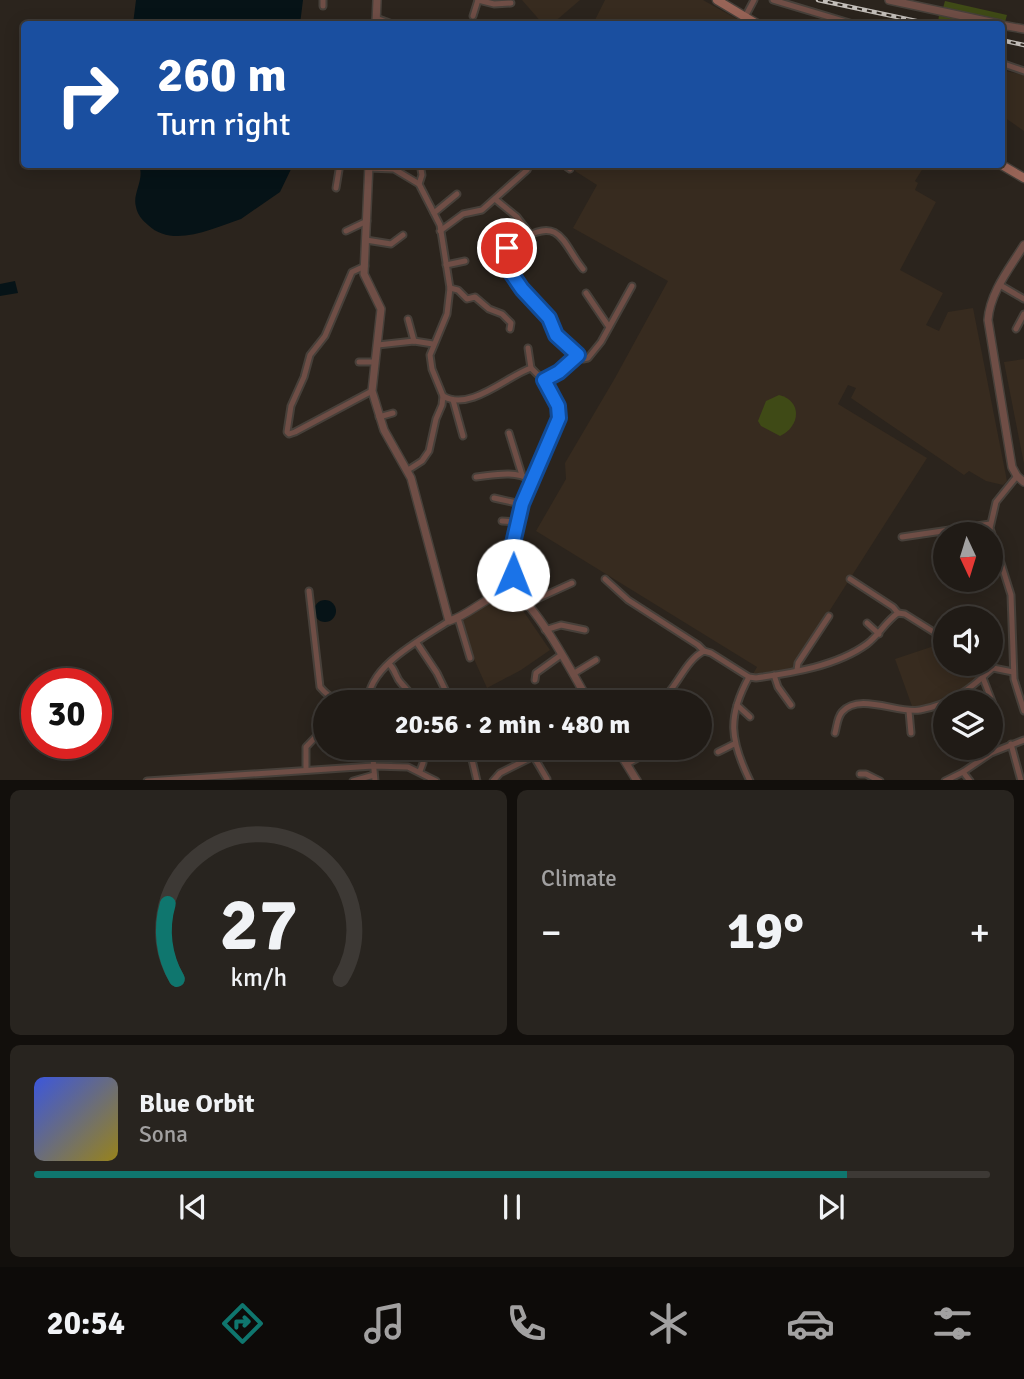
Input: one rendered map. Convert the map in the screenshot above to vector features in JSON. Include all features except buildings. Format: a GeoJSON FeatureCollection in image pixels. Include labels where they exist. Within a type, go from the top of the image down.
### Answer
{"type":"FeatureCollection","features":[{"type":"Feature","properties":{"kind":"main road"},"geometry":{"type":"LineString","coordinates":[[717,0],[752,21]]}},
{"type":"Feature","properties":{"kind":"main road"},"geometry":{"type":"LineString","coordinates":[[1005,167],[1024,178]]}},
{"type":"Feature","properties":{"kind":"street"},"geometry":{"type":"LineString","coordinates":[[376,21],[377,0]]}},
{"type":"Feature","properties":{"kind":"street"},"geometry":{"type":"LineString","coordinates":[[473,16],[478,0],[511,4]]}},
{"type":"Feature","properties":{"kind":"street"},"geometry":{"type":"LineString","coordinates":[[745,17],[754,0]]}},
{"type":"Feature","properties":{"kind":"street"},"geometry":{"type":"LineString","coordinates":[[773,0],[843,21]]}},
{"type":"Feature","properties":{"kind":"street"},"geometry":{"type":"LineString","coordinates":[[890,0],[983,21]]}},
{"type":"Feature","properties":{"kind":"street"},"geometry":{"type":"LineString","coordinates":[[1005,26],[1024,29]]}},
{"type":"Feature","properties":{"kind":"street"},"geometry":{"type":"LineString","coordinates":[[1005,64],[1024,71]]}},
{"type":"Feature","properties":{"kind":"street"},"geometry":{"type":"LineString","coordinates":[[336,188],[339,168]]}},
{"type":"Feature","properties":{"kind":"street"},"geometry":{"type":"LineString","coordinates":[[369,168],[366,280],[381,309],[372,391],[384,430],[408,470],[414,487],[449,621]]}},
{"type":"Feature","properties":{"kind":"street"},"geometry":{"type":"LineString","coordinates":[[395,168],[419,184],[434,212],[450,288],[447,314],[433,344],[430,362],[443,396],[429,452],[422,461],[408,470]]}},
{"type":"Feature","properties":{"kind":"street"},"geometry":{"type":"LineString","coordinates":[[419,184],[421,168]]}},
{"type":"Feature","properties":{"kind":"street"},"geometry":{"type":"LineString","coordinates":[[440,231],[463,214],[479,212],[526,168]]}},
{"type":"Feature","properties":{"kind":"street"},"geometry":{"type":"LineString","coordinates":[[434,212],[457,194]]}},
{"type":"Feature","properties":{"kind":"street"},"geometry":{"type":"LineString","coordinates":[[495,199],[517,218],[530,234]]}},
{"type":"Feature","properties":{"kind":"street"},"geometry":{"type":"LineString","coordinates":[[346,231],[367,221]]}},
{"type":"Feature","properties":{"kind":"street"},"geometry":{"type":"LineString","coordinates":[[583,270],[557,232],[544,229],[530,234],[505,251],[505,264],[522,289],[549,318],[556,335],[583,359],[588,358],[609,327],[632,286]]}},
{"type":"Feature","properties":{"kind":"street"},"geometry":{"type":"LineString","coordinates":[[366,240],[391,244],[403,235]]}},
{"type":"Feature","properties":{"kind":"street"},"geometry":{"type":"LineString","coordinates":[[1024,245],[1000,285],[989,310],[988,332],[1013,467],[1024,482]]}},
{"type":"Feature","properties":{"kind":"street"},"geometry":{"type":"LineString","coordinates":[[446,265],[465,261]]}},
{"type":"Feature","properties":{"kind":"street"},"geometry":{"type":"LineString","coordinates":[[365,266],[352,272],[326,336],[310,355],[291,406],[287,432],[295,432],[372,391]]}},
{"type":"Feature","properties":{"kind":"street"},"geometry":{"type":"LineString","coordinates":[[1000,285],[1024,299]]}},
{"type":"Feature","properties":{"kind":"street"},"geometry":{"type":"LineString","coordinates":[[450,288],[458,290],[467,299],[475,297],[489,309],[502,314],[511,324],[510,329]]}},
{"type":"Feature","properties":{"kind":"street"},"geometry":{"type":"LineString","coordinates":[[586,293],[609,327]]}},
{"type":"Feature","properties":{"kind":"street"},"geometry":{"type":"LineString","coordinates":[[1016,329],[1024,314]]}},
{"type":"Feature","properties":{"kind":"street"},"geometry":{"type":"LineString","coordinates":[[408,319],[414,341]]}},
{"type":"Feature","properties":{"kind":"street"},"geometry":{"type":"LineString","coordinates":[[377,345],[414,341],[433,344]]}},
{"type":"Feature","properties":{"kind":"street"},"geometry":{"type":"LineString","coordinates":[[528,348],[531,368],[544,380],[558,406],[559,418],[531,480],[516,522],[511,552],[514,591],[545,630],[582,690]]}},
{"type":"Feature","properties":{"kind":"street"},"geometry":{"type":"LineString","coordinates":[[544,380],[559,372],[578,355]]}},
{"type":"Feature","properties":{"kind":"street"},"geometry":{"type":"LineString","coordinates":[[359,362],[375,362]]}},
{"type":"Feature","properties":{"kind":"street"},"geometry":{"type":"LineString","coordinates":[[443,396],[453,400],[471,398],[531,368]]}},
{"type":"Feature","properties":{"kind":"street"},"geometry":{"type":"LineString","coordinates":[[453,400],[463,436]]}},
{"type":"Feature","properties":{"kind":"street"},"geometry":{"type":"LineString","coordinates":[[379,416],[393,413]]}},
{"type":"Feature","properties":{"kind":"street"},"geometry":{"type":"LineString","coordinates":[[509,433],[522,475]]}},
{"type":"Feature","properties":{"kind":"street"},"geometry":{"type":"LineString","coordinates":[[476,477],[522,475],[531,480]]}},
{"type":"Feature","properties":{"kind":"street"},"geometry":{"type":"LineString","coordinates":[[991,522],[996,502],[1017,476]]}},
{"type":"Feature","properties":{"kind":"street"},"geometry":{"type":"LineString","coordinates":[[494,498],[522,504]]}},
{"type":"Feature","properties":{"kind":"street"},"geometry":{"type":"LineString","coordinates":[[502,521],[516,522]]}},
{"type":"Feature","properties":{"kind":"street"},"geometry":{"type":"LineString","coordinates":[[902,537],[933,532]]}},
{"type":"Feature","properties":{"kind":"street"},"geometry":{"type":"LineString","coordinates":[[1003,572],[1011,595],[1014,683],[1024,711]]}},
{"type":"Feature","properties":{"kind":"street"},"geometry":{"type":"LineString","coordinates":[[605,579],[628,600],[698,645],[704,652]]}},
{"type":"Feature","properties":{"kind":"street"},"geometry":{"type":"LineString","coordinates":[[850,579],[898,613],[905,614],[933,632]]}},
{"type":"Feature","properties":{"kind":"street"},"geometry":{"type":"LineString","coordinates":[[526,604],[572,583]]}},
{"type":"Feature","properties":{"kind":"street"},"geometry":{"type":"LineString","coordinates":[[309,591],[320,687],[323,690]]}},
{"type":"Feature","properties":{"kind":"street"},"geometry":{"type":"LineString","coordinates":[[370,690],[389,664],[449,621],[498,594],[514,591]]}},
{"type":"Feature","properties":{"kind":"street"},"geometry":{"type":"LineString","coordinates":[[672,690],[695,657],[704,652],[711,653],[749,677],[774,675],[840,659],[862,647],[898,613]]}},
{"type":"Feature","properties":{"kind":"street"},"geometry":{"type":"LineString","coordinates":[[797,670],[798,663],[830,616]]}},
{"type":"Feature","properties":{"kind":"street"},"geometry":{"type":"LineString","coordinates":[[458,618],[470,658]]}},
{"type":"Feature","properties":{"kind":"street"},"geometry":{"type":"LineString","coordinates":[[867,623],[878,634]]}},
{"type":"Feature","properties":{"kind":"street"},"geometry":{"type":"LineString","coordinates":[[545,630],[569,625],[585,630]]}},
{"type":"Feature","properties":{"kind":"street"},"geometry":{"type":"LineString","coordinates":[[417,643],[445,690]]}},
{"type":"Feature","properties":{"kind":"street"},"geometry":{"type":"LineString","coordinates":[[535,680],[536,673],[561,655]]}},
{"type":"Feature","properties":{"kind":"street"},"geometry":{"type":"LineString","coordinates":[[573,674],[596,660]]}},
{"type":"Feature","properties":{"kind":"street"},"geometry":{"type":"LineString","coordinates":[[389,664],[396,670],[398,680],[408,690]]}},
{"type":"Feature","properties":{"kind":"street"},"geometry":{"type":"LineString","coordinates":[[1003,670],[1013,672]]}},
{"type":"Feature","properties":{"kind":"street"},"geometry":{"type":"LineString","coordinates":[[774,675],[778,687],[791,705]]}},
{"type":"Feature","properties":{"kind":"street"},"geometry":{"type":"LineString","coordinates":[[749,677],[737,705],[734,744],[750,780]]}},
{"type":"Feature","properties":{"kind":"street"},"geometry":{"type":"LineString","coordinates":[[835,733],[841,713],[846,708],[869,703],[909,711],[923,710],[962,695],[983,678],[988,690]]}},
{"type":"Feature","properties":{"kind":"street"},"geometry":{"type":"LineString","coordinates":[[1014,683],[1024,681]]}},
{"type":"Feature","properties":{"kind":"street"},"geometry":{"type":"LineString","coordinates":[[737,705],[750,717]]}},
{"type":"Feature","properties":{"kind":"street"},"geometry":{"type":"LineString","coordinates":[[909,711],[911,733]]}},
{"type":"Feature","properties":{"kind":"street"},"geometry":{"type":"LineString","coordinates":[[306,769],[306,747],[313,740]]}},
{"type":"Feature","properties":{"kind":"street"},"geometry":{"type":"LineString","coordinates":[[945,780],[963,772],[991,753],[1024,740]]}},
{"type":"Feature","properties":{"kind":"street"},"geometry":{"type":"LineString","coordinates":[[718,752],[734,744]]}},
{"type":"Feature","properties":{"kind":"street"},"geometry":{"type":"LineString","coordinates":[[1011,744],[1021,780]]}},
{"type":"Feature","properties":{"kind":"street"},"geometry":{"type":"LineString","coordinates":[[353,780],[374,778],[373,760]]}},
{"type":"Feature","properties":{"kind":"street"},"geometry":{"type":"LineString","coordinates":[[420,771],[423,760]]}},
{"type":"Feature","properties":{"kind":"street"},"geometry":{"type":"LineString","coordinates":[[472,760],[477,780]]}},
{"type":"Feature","properties":{"kind":"street"},"geometry":{"type":"LineString","coordinates":[[493,780],[500,773],[528,760]]}},
{"type":"Feature","properties":{"kind":"street"},"geometry":{"type":"LineString","coordinates":[[536,760],[547,779]]}},
{"type":"Feature","properties":{"kind":"street"},"geometry":{"type":"LineString","coordinates":[[624,760],[637,780]]}},
{"type":"Feature","properties":{"kind":"street"},"geometry":{"type":"LineString","coordinates":[[626,764],[633,760]]}},
{"type":"Feature","properties":{"kind":"street"},"geometry":{"type":"LineString","coordinates":[[147,780],[373,766],[408,767],[436,780]]}},
{"type":"Feature","properties":{"kind":"street"},"geometry":{"type":"LineString","coordinates":[[258,772],[258,780]]}},
{"type":"Feature","properties":{"kind":"street"},"geometry":{"type":"LineString","coordinates":[[963,772],[970,780]]}},
{"type":"Feature","properties":{"kind":"street"},"geometry":{"type":"LineString","coordinates":[[500,773],[504,780]]}},
{"type":"Feature","properties":{"kind":"street"},"geometry":{"type":"LineString","coordinates":[[860,774],[880,780]]}},
{"type":"Feature","properties":{"kind":"shaded area"},"geometry":{"type":"Polygon","coordinates":[[[136,0],[303,0],[300,21],[133,21],[136,0]]]}},
{"type":"Feature","properties":{"kind":"shaded area"},"geometry":{"type":"Polygon","coordinates":[[[522,0],[580,0],[556,21],[540,21],[522,0]]]}},
{"type":"Feature","properties":{"kind":"shaded area"},"geometry":{"type":"Polygon","coordinates":[[[605,0],[703,0],[741,21],[594,21],[605,0]]]}},
{"type":"Feature","properties":{"kind":"shaded area"},"geometry":{"type":"Polygon","coordinates":[[[1005,71],[1024,75],[1024,131],[1005,118],[1005,71]]]}},
{"type":"Feature","properties":{"kind":"shaded area"},"geometry":{"type":"Polygon","coordinates":[[[140,168],[292,168],[280,192],[241,219],[181,236],[158,232],[139,215],[135,202],[140,168]]]}},
{"type":"Feature","properties":{"kind":"shaded area"},"geometry":{"type":"Polygon","coordinates":[[[576,168],[923,168],[915,181],[918,183],[915,190],[936,202],[900,270],[943,293],[926,325],[939,331],[948,312],[973,308],[1007,481],[1003,485],[986,481],[969,471],[964,475],[851,398],[856,388],[848,385],[838,404],[927,458],[793,668],[753,674],[757,667],[536,531],[566,479],[565,463],[668,281],[573,228],[597,185],[575,171],[576,168]]]}},
{"type":"Feature","properties":{"kind":"shaded area"},"geometry":{"type":"Polygon","coordinates":[[[15,281],[18,293],[0,296],[0,284],[15,281]]]}},
{"type":"Feature","properties":{"kind":"shaded area"},"geometry":{"type":"Polygon","coordinates":[[[1024,359],[1024,464],[1004,362],[1024,359]]]}},
{"type":"Feature","properties":{"kind":"shaded area"},"geometry":{"type":"Polygon","coordinates":[[[507,597],[515,599],[550,650],[521,670],[487,688],[465,639],[461,622],[491,602],[494,606],[507,597]]]}},
{"type":"Feature","properties":{"kind":"shaded area"},"geometry":{"type":"Polygon","coordinates":[[[325,600],[335,607],[336,611],[329,621],[325,622],[315,615],[314,611],[321,601],[325,600]]]}},
{"type":"Feature","properties":{"kind":"shaded area"},"geometry":{"type":"Polygon","coordinates":[[[933,646],[933,676],[981,676],[965,690],[933,690],[933,703],[918,708],[912,706],[895,659],[933,646]]]}},
{"type":"Feature","properties":{"kind":"green space"},"geometry":{"type":"Polygon","coordinates":[[[945,1],[1007,15],[1005,22],[943,8],[945,1]]]}},
{"type":"Feature","properties":{"kind":"green space"},"geometry":{"type":"Polygon","coordinates":[[[939,15],[967,21],[938,21],[939,15]]]}},
{"type":"Feature","properties":{"kind":"green space"},"geometry":{"type":"Polygon","coordinates":[[[779,395],[792,403],[796,414],[792,427],[780,436],[761,426],[758,421],[766,401],[779,395]]]}},
{"type":"Feature","properties":{"kind":"railway"},"geometry":{"type":"LineString","coordinates":[[818,0],[916,21]]}},
{"type":"Feature","properties":{"kind":"railway"},"geometry":{"type":"LineString","coordinates":[[1005,41],[1024,45]]}},
{"type":"Feature","properties":{"kind":"route"},"geometry":{"type":"LineString","coordinates":[[507,248],[503,257],[508,269],[530,299],[549,318],[556,335],[578,355],[559,372],[544,380],[558,406],[559,418],[531,480],[516,522],[511,552],[513,575]]}}]}
